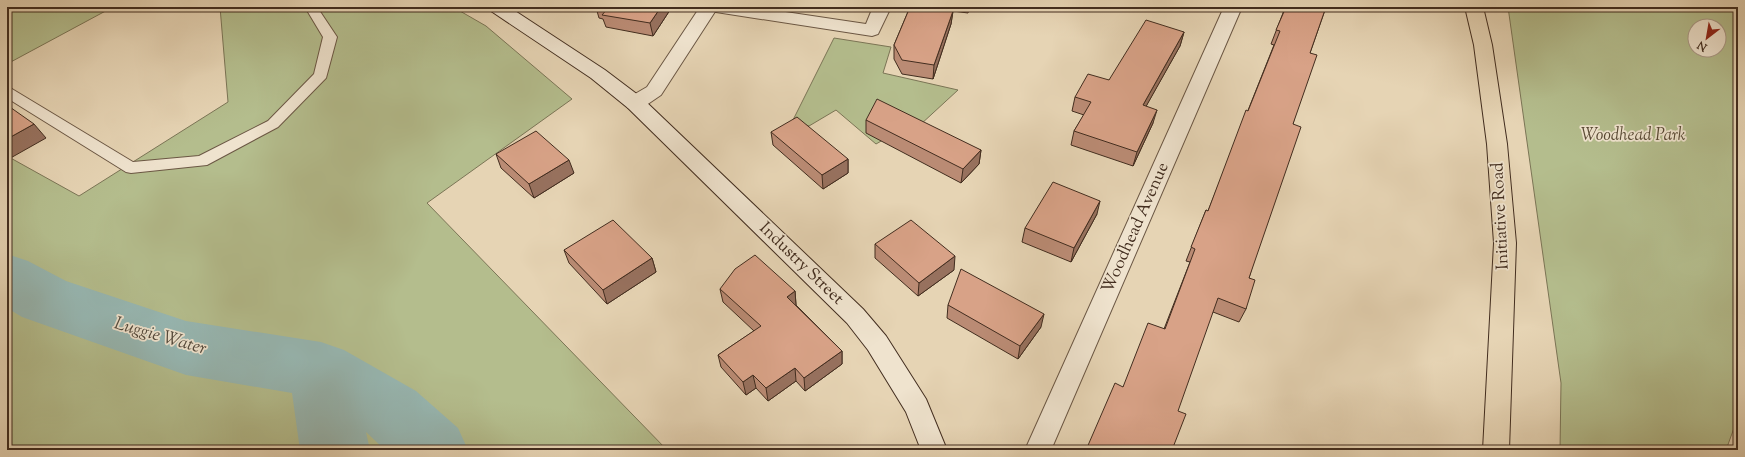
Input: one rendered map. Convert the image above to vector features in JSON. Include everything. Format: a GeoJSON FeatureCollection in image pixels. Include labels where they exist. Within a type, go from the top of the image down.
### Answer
{"type":"FeatureCollection","features":[{"type":"Feature","properties":{"kind":"main road","name":"Initiative Road"},"geometry":{"type":"LineString","coordinates":[[1474,7],[1483,46],[1497,144],[1505,243],[1496,450]]}},
{"type":"Feature","properties":{"kind":"street","name":"Industry Street"},"geometry":{"type":"LineString","coordinates":[[497,7],[598,74],[635,104],[855,316],[877,343],[917,406],[934,450]]}},
{"type":"Feature","properties":{"kind":"street"},"geometry":{"type":"LineString","coordinates":[[635,104],[654,91],[709,7]]}},
{"type":"Feature","properties":{"kind":"street"},"geometry":{"type":"LineString","coordinates":[[716,7],[872,30],[882,7]]}},
{"type":"Feature","properties":{"kind":"street","name":"Woodhead Avenue"},"geometry":{"type":"LineString","coordinates":[[1038,450],[1233,7]]}},
{"type":"Feature","properties":{"kind":"lane"},"geometry":{"type":"LineString","coordinates":[[7,92],[131,168],[202,161],[273,124],[321,75],[330,37],[311,7]]}},
{"type":"Feature","properties":{"kind":"green space"},"geometry":{"type":"Polygon","coordinates":[[[7,7],[113,7],[7,64],[7,7]]]}},
{"type":"Feature","properties":{"kind":"green space"},"geometry":{"type":"Polygon","coordinates":[[[220,7],[453,7],[486,26],[572,99],[427,203],[667,450],[7,450],[7,156],[79,196],[228,102],[220,7]]]}},
{"type":"Feature","properties":{"kind":"green space","name":"Woodhead Park"},"geometry":{"type":"Polygon","coordinates":[[[1508,7],[1738,7],[1738,417],[1726,450],[1560,450],[1561,383],[1508,7]]]}},
{"type":"Feature","properties":{"kind":"green space"},"geometry":{"type":"Polygon","coordinates":[[[834,38],[891,47],[883,73],[958,90],[920,125],[911,124],[876,144],[836,110],[809,126],[793,120],[834,38]]]}},
{"type":"Feature","properties":{"kind":"building"},"geometry":{"type":"Polygon","coordinates":[[[603,7],[661,7],[650,23],[602,15],[608,8],[603,7]]]}},
{"type":"Feature","properties":{"kind":"building"},"geometry":{"type":"Polygon","coordinates":[[[910,7],[931,7],[953,11],[934,65],[902,60],[894,45],[910,7]]]}},
{"type":"Feature","properties":{"kind":"building"},"geometry":{"type":"Polygon","coordinates":[[[1286,7],[1326,7],[1310,53],[1317,55],[1293,124],[1301,127],[1249,278],[1255,280],[1246,309],[1218,298],[1178,411],[1186,414],[1172,450],[1086,450],[1115,383],[1123,387],[1148,323],[1165,329],[1195,249],[1191,247],[1206,210],[1208,211],[1246,110],[1248,111],[1280,31],[1276,30],[1286,7]]]}},
{"type":"Feature","properties":{"kind":"building"},"geometry":{"type":"Polygon","coordinates":[[[1146,20],[1184,32],[1143,105],[1157,110],[1137,152],[1074,131],[1091,102],[1075,97],[1088,74],[1109,80],[1146,20]]]}},
{"type":"Feature","properties":{"kind":"building"},"geometry":{"type":"Polygon","coordinates":[[[877,99],[981,150],[963,169],[866,120],[877,99]]]}},
{"type":"Feature","properties":{"kind":"building"},"geometry":{"type":"Polygon","coordinates":[[[7,105],[34,124],[7,139],[7,105]]]}},
{"type":"Feature","properties":{"kind":"building"},"geometry":{"type":"Polygon","coordinates":[[[797,117],[848,159],[822,175],[771,132],[797,117]]]}},
{"type":"Feature","properties":{"kind":"building"},"geometry":{"type":"Polygon","coordinates":[[[536,131],[569,160],[529,184],[496,154],[536,131]]]}},
{"type":"Feature","properties":{"kind":"building"},"geometry":{"type":"Polygon","coordinates":[[[1053,182],[1100,201],[1074,248],[1025,228],[1053,182]]]}},
{"type":"Feature","properties":{"kind":"building"},"geometry":{"type":"Polygon","coordinates":[[[613,220],[652,258],[603,290],[564,250],[613,220]]]}},
{"type":"Feature","properties":{"kind":"building"},"geometry":{"type":"Polygon","coordinates":[[[911,220],[955,256],[919,283],[875,244],[911,220]]]}},
{"type":"Feature","properties":{"kind":"building"},"geometry":{"type":"Polygon","coordinates":[[[755,255],[795,291],[787,297],[842,351],[804,378],[795,368],[766,388],[753,375],[743,382],[718,355],[761,326],[720,289],[735,269],[755,255]]]}},
{"type":"Feature","properties":{"kind":"building"},"geometry":{"type":"Polygon","coordinates":[[[961,269],[1044,314],[1020,346],[948,305],[961,269]]]}},
{"type":"Feature","properties":{"kind":"waterway","name":"Luggie Water"},"geometry":{"type":"LineString","coordinates":[[7,278],[44,299],[186,348],[321,370]]}},
{"type":"Feature","properties":{"kind":"waterway","name":"Luggie Water"},"geometry":{"type":"LineString","coordinates":[[321,370],[392,412],[433,450]]}},
{"type":"Feature","properties":{"kind":"waterway","name":"Luggie Water"},"geometry":{"type":"LineString","coordinates":[[321,370],[335,450]]}}]}
